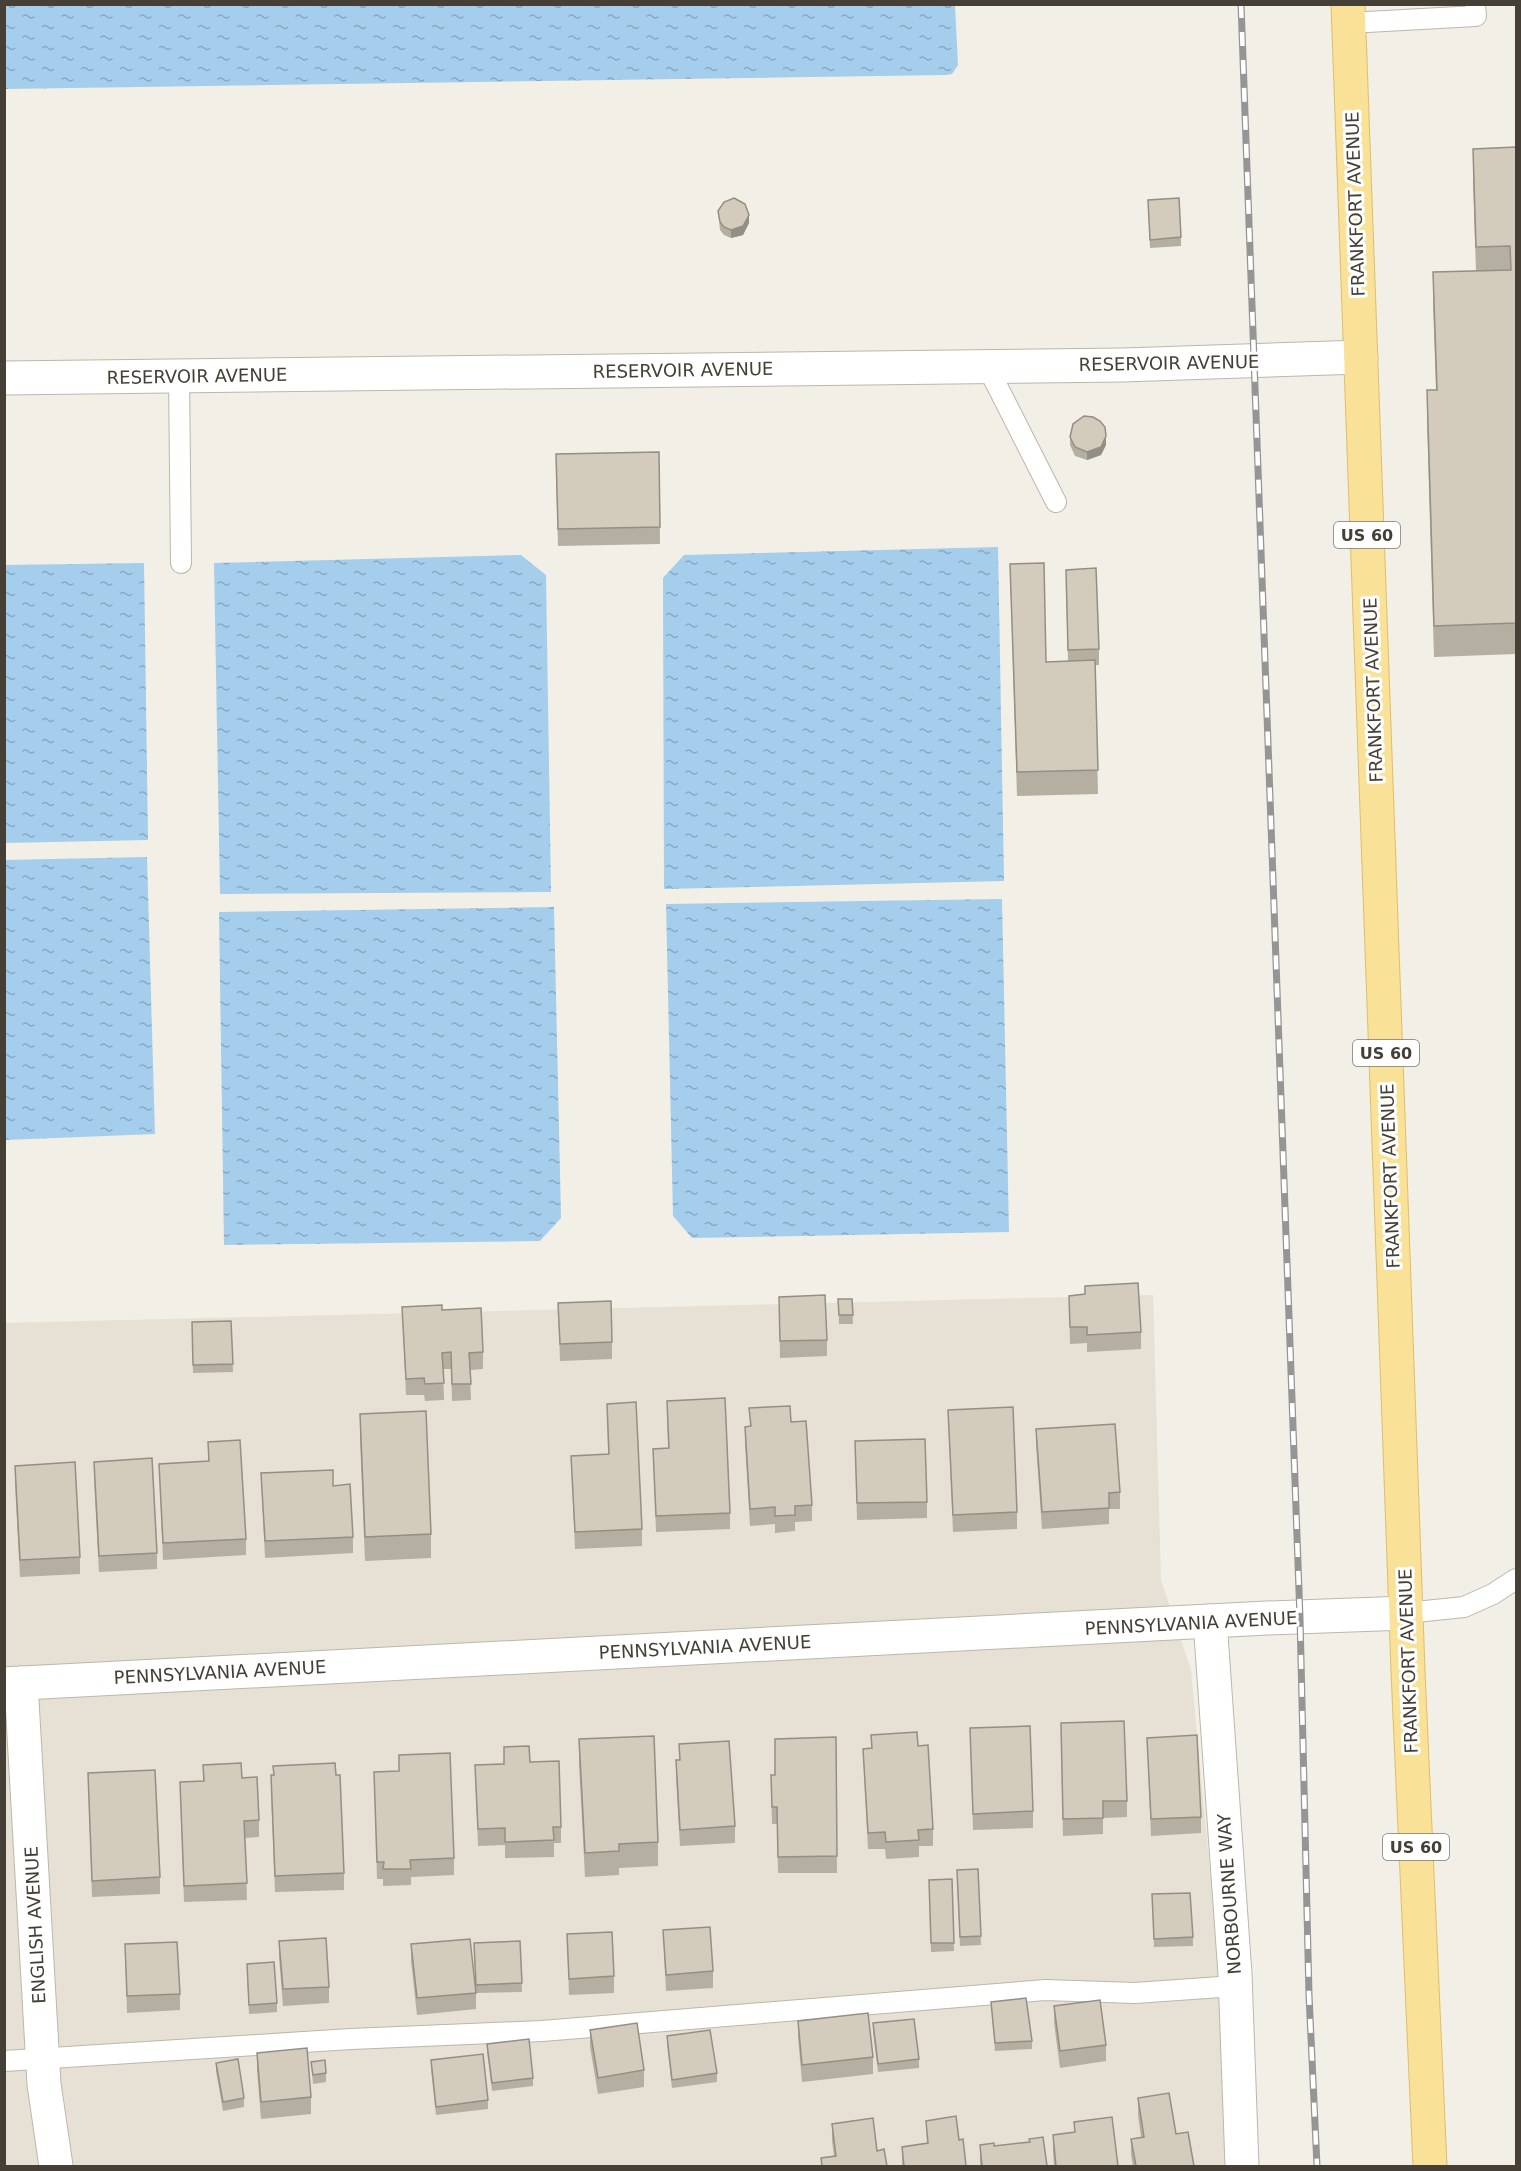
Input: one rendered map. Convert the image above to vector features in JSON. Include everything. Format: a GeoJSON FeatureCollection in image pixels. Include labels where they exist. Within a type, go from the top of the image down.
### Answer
{"type":"FeatureCollection","features":[{"type":"Feature","properties":{"kind":"main road","name":"FRANKFORT AVENUE"},"geometry":{"type":"LineString","coordinates":[[1348,14],[1406,1613],[1430,2166]]}},
{"type":"Feature","properties":{"kind":"street","name":"RESERVOIR AVENUE"},"geometry":{"type":"LineString","coordinates":[[4,378],[1123,365],[1361,357]]}},
{"type":"Feature","properties":{"kind":"street","name":"PENNSYLVANIA AVENUE"},"geometry":{"type":"LineString","coordinates":[[13,1683],[1210,1621],[1406,1613]]}},
{"type":"Feature","properties":{"kind":"street","name":"NORBOURNE WAY"},"geometry":{"type":"LineString","coordinates":[[1210,1621],[1235,1986],[1242,2166]]}},
{"type":"Feature","properties":{"kind":"street","name":"ENGLISH AVENUE"},"geometry":{"type":"LineString","coordinates":[[13,1683],[44,2084],[56,2166]]}},
{"type":"Feature","properties":{"kind":"lane"},"geometry":{"type":"LineString","coordinates":[[1348,14],[1476,16],[1475,4]]}},
{"type":"Feature","properties":{"kind":"lane"},"geometry":{"type":"LineString","coordinates":[[987,366],[1056,502]]}},
{"type":"Feature","properties":{"kind":"lane"},"geometry":{"type":"LineString","coordinates":[[179,376],[181,563]]}},
{"type":"Feature","properties":{"kind":"lane"},"geometry":{"type":"LineString","coordinates":[[1406,1613],[1464,1607],[1493,1594],[1516,1579]]}},
{"type":"Feature","properties":{"kind":"lane"},"geometry":{"type":"LineString","coordinates":[[4,2061],[351,2039],[542,2031],[1045,1990],[1135,1993],[1235,1986]]}},
{"type":"Feature","properties":{"kind":"shaded area"},"geometry":{"type":"Polygon","coordinates":[[[1153,1295],[1161,1580],[1191,1670],[1219,1967],[1226,2166],[5,2166],[4,1323],[1153,1295]]]}},
{"type":"Feature","properties":{"kind":"water"},"geometry":{"type":"Polygon","coordinates":[[[4,5],[955,5],[958,65],[952,74],[946,75],[5,89],[4,5]]]}},
{"type":"Feature","properties":{"kind":"water"},"geometry":{"type":"Polygon","coordinates":[[[998,547],[1004,881],[664,889],[663,578],[684,555],[998,547]]]}},
{"type":"Feature","properties":{"kind":"water"},"geometry":{"type":"Polygon","coordinates":[[[521,555],[546,575],[551,892],[220,894],[214,563],[521,555]]]}},
{"type":"Feature","properties":{"kind":"water"},"geometry":{"type":"Polygon","coordinates":[[[144,563],[148,840],[5,843],[5,565],[144,563]]]}},
{"type":"Feature","properties":{"kind":"water"},"geometry":{"type":"Polygon","coordinates":[[[147,857],[155,1134],[5,1140],[5,860],[147,857]]]}},
{"type":"Feature","properties":{"kind":"water"},"geometry":{"type":"Polygon","coordinates":[[[1002,899],[1009,1232],[692,1238],[673,1216],[666,904],[1002,899]]]}},
{"type":"Feature","properties":{"kind":"water"},"geometry":{"type":"Polygon","coordinates":[[[554,907],[561,1218],[540,1241],[224,1245],[219,912],[554,907]]]}},
{"type":"Feature","properties":{"kind":"building"},"geometry":{"type":"Polygon","coordinates":[[[1516,147],[1516,623],[1434,626],[1427,390],[1437,390],[1433,272],[1511,270],[1510,246],[1476,247],[1473,149],[1516,147]]]}},
{"type":"Feature","properties":{"kind":"building"},"geometry":{"type":"Polygon","coordinates":[[[734,198],[745,204],[749,215],[743,226],[731,230],[720,222],[718,211],[724,202],[734,198]]]}},
{"type":"Feature","properties":{"kind":"building"},"geometry":{"type":"Polygon","coordinates":[[[1179,198],[1181,237],[1150,240],[1148,200],[1179,198]]]}},
{"type":"Feature","properties":{"kind":"building"},"geometry":{"type":"Polygon","coordinates":[[[1084,416],[1100,421],[1105,427],[1106,436],[1101,447],[1087,452],[1075,447],[1070,437],[1073,424],[1084,416]]]}},
{"type":"Feature","properties":{"kind":"building"},"geometry":{"type":"Polygon","coordinates":[[[659,452],[660,527],[558,529],[556,454],[659,452]]]}},
{"type":"Feature","properties":{"kind":"building"},"geometry":{"type":"Polygon","coordinates":[[[1044,563],[1046,662],[1095,660],[1098,770],[1017,772],[1010,564],[1044,563]]]}},
{"type":"Feature","properties":{"kind":"building"},"geometry":{"type":"Polygon","coordinates":[[[1096,568],[1099,649],[1068,650],[1066,570],[1096,568]]]}},
{"type":"Feature","properties":{"kind":"building"},"geometry":{"type":"Polygon","coordinates":[[[1138,1283],[1141,1332],[1087,1335],[1087,1327],[1070,1327],[1069,1296],[1085,1294],[1085,1286],[1138,1283]]]}},
{"type":"Feature","properties":{"kind":"building"},"geometry":{"type":"Polygon","coordinates":[[[825,1295],[827,1340],[780,1341],[779,1297],[825,1295]]]}},
{"type":"Feature","properties":{"kind":"building"},"geometry":{"type":"Polygon","coordinates":[[[838,1299],[852,1299],[853,1315],[839,1315],[838,1299]]]}},
{"type":"Feature","properties":{"kind":"building"},"geometry":{"type":"Polygon","coordinates":[[[611,1301],[612,1342],[560,1344],[558,1303],[611,1301]]]}},
{"type":"Feature","properties":{"kind":"building"},"geometry":{"type":"Polygon","coordinates":[[[442,1305],[442,1310],[481,1308],[483,1352],[469,1353],[471,1384],[452,1384],[451,1352],[442,1353],[444,1383],[425,1384],[424,1378],[406,1379],[402,1307],[442,1305]]]}},
{"type":"Feature","properties":{"kind":"building"},"geometry":{"type":"Polygon","coordinates":[[[231,1321],[233,1364],[193,1365],[192,1322],[231,1321]]]}},
{"type":"Feature","properties":{"kind":"building"},"geometry":{"type":"Polygon","coordinates":[[[725,1398],[730,1513],[656,1516],[653,1449],[669,1448],[667,1401],[725,1398]]]}},
{"type":"Feature","properties":{"kind":"building"},"geometry":{"type":"Polygon","coordinates":[[[636,1402],[642,1529],[575,1532],[571,1456],[609,1454],[607,1404],[636,1402]]]}},
{"type":"Feature","properties":{"kind":"building"},"geometry":{"type":"Polygon","coordinates":[[[790,1406],[791,1422],[806,1421],[812,1505],[795,1506],[795,1515],[775,1516],[775,1507],[750,1509],[745,1427],[751,1426],[749,1408],[790,1406]]]}},
{"type":"Feature","properties":{"kind":"building"},"geometry":{"type":"Polygon","coordinates":[[[1013,1407],[1017,1512],[953,1515],[948,1410],[1013,1407]]]}},
{"type":"Feature","properties":{"kind":"building"},"geometry":{"type":"Polygon","coordinates":[[[426,1411],[431,1534],[365,1537],[360,1414],[426,1411]]]}},
{"type":"Feature","properties":{"kind":"building"},"geometry":{"type":"Polygon","coordinates":[[[1115,1424],[1120,1492],[1109,1493],[1109,1508],[1042,1512],[1036,1429],[1115,1424]]]}},
{"type":"Feature","properties":{"kind":"building"},"geometry":{"type":"Polygon","coordinates":[[[925,1439],[927,1502],[857,1503],[855,1441],[925,1439]]]}},
{"type":"Feature","properties":{"kind":"building"},"geometry":{"type":"Polygon","coordinates":[[[240,1440],[246,1539],[163,1543],[159,1464],[209,1461],[208,1442],[240,1440]]]}},
{"type":"Feature","properties":{"kind":"building"},"geometry":{"type":"Polygon","coordinates":[[[152,1458],[157,1553],[99,1556],[94,1462],[152,1458]]]}},
{"type":"Feature","properties":{"kind":"building"},"geometry":{"type":"Polygon","coordinates":[[[75,1462],[80,1557],[20,1560],[15,1466],[75,1462]]]}},
{"type":"Feature","properties":{"kind":"building"},"geometry":{"type":"Polygon","coordinates":[[[333,1470],[333,1486],[350,1484],[353,1537],[265,1541],[261,1473],[333,1470]]]}},
{"type":"Feature","properties":{"kind":"building"},"geometry":{"type":"Polygon","coordinates":[[[1124,1721],[1127,1801],[1103,1801],[1103,1818],[1063,1819],[1061,1723],[1124,1721]]]}},
{"type":"Feature","properties":{"kind":"building"},"geometry":{"type":"Polygon","coordinates":[[[1030,1726],[1033,1811],[973,1814],[970,1728],[1030,1726]]]}},
{"type":"Feature","properties":{"kind":"building"},"geometry":{"type":"Polygon","coordinates":[[[917,1732],[918,1746],[928,1745],[933,1829],[918,1830],[919,1840],[886,1842],[885,1832],[868,1833],[863,1749],[872,1748],[871,1735],[917,1732]]]}},
{"type":"Feature","properties":{"kind":"building"},"geometry":{"type":"Polygon","coordinates":[[[1197,1735],[1201,1817],[1151,1819],[1147,1738],[1197,1735]]]}},
{"type":"Feature","properties":{"kind":"building"},"geometry":{"type":"Polygon","coordinates":[[[654,1736],[658,1842],[619,1844],[619,1851],[585,1853],[579,1739],[654,1736]]]}},
{"type":"Feature","properties":{"kind":"building"},"geometry":{"type":"Polygon","coordinates":[[[836,1737],[837,1856],[778,1857],[777,1807],[772,1807],[771,1775],[775,1775],[775,1739],[836,1737]]]}},
{"type":"Feature","properties":{"kind":"building"},"geometry":{"type":"Polygon","coordinates":[[[729,1741],[735,1826],[680,1830],[676,1760],[680,1760],[679,1744],[729,1741]]]}},
{"type":"Feature","properties":{"kind":"building"},"geometry":{"type":"Polygon","coordinates":[[[529,1746],[530,1762],[559,1761],[561,1827],[553,1827],[554,1840],[505,1842],[505,1828],[478,1829],[475,1765],[504,1764],[504,1747],[529,1746]]]}},
{"type":"Feature","properties":{"kind":"building"},"geometry":{"type":"Polygon","coordinates":[[[450,1753],[454,1858],[410,1860],[411,1869],[383,1869],[384,1862],[377,1862],[374,1772],[399,1771],[399,1755],[450,1753]]]}},
{"type":"Feature","properties":{"kind":"building"},"geometry":{"type":"Polygon","coordinates":[[[241,1763],[242,1778],[257,1777],[259,1820],[244,1821],[247,1883],[184,1886],[180,1782],[204,1781],[203,1765],[241,1763]]]}},
{"type":"Feature","properties":{"kind":"building"},"geometry":{"type":"Polygon","coordinates":[[[335,1763],[336,1775],[340,1775],[344,1873],[275,1876],[271,1775],[274,1775],[273,1766],[335,1763]]]}},
{"type":"Feature","properties":{"kind":"building"},"geometry":{"type":"Polygon","coordinates":[[[155,1770],[160,1877],[92,1881],[88,1773],[155,1770]]]}},
{"type":"Feature","properties":{"kind":"building"},"geometry":{"type":"Polygon","coordinates":[[[978,1869],[981,1936],[960,1937],[957,1870],[978,1869]]]}},
{"type":"Feature","properties":{"kind":"building"},"geometry":{"type":"Polygon","coordinates":[[[952,1879],[954,1943],[931,1943],[929,1880],[952,1879]]]}},
{"type":"Feature","properties":{"kind":"building"},"geometry":{"type":"Polygon","coordinates":[[[1190,1893],[1193,1937],[1154,1939],[1152,1894],[1190,1893]]]}},
{"type":"Feature","properties":{"kind":"building"},"geometry":{"type":"Polygon","coordinates":[[[710,1927],[713,1971],[666,1975],[663,1930],[710,1927]]]}},
{"type":"Feature","properties":{"kind":"building"},"geometry":{"type":"Polygon","coordinates":[[[612,1932],[614,1976],[569,1979],[567,1934],[612,1932]]]}},
{"type":"Feature","properties":{"kind":"building"},"geometry":{"type":"Polygon","coordinates":[[[326,1938],[329,1987],[283,1989],[279,1941],[326,1938]]]}},
{"type":"Feature","properties":{"kind":"building"},"geometry":{"type":"Polygon","coordinates":[[[470,1939],[476,1993],[417,1998],[411,1944],[470,1939]]]}},
{"type":"Feature","properties":{"kind":"building"},"geometry":{"type":"Polygon","coordinates":[[[520,1941],[522,1983],[476,1985],[474,1943],[520,1941]]]}},
{"type":"Feature","properties":{"kind":"building"},"geometry":{"type":"Polygon","coordinates":[[[177,1942],[180,1994],[127,1996],[125,1944],[177,1942]]]}},
{"type":"Feature","properties":{"kind":"building"},"geometry":{"type":"Polygon","coordinates":[[[274,1962],[277,2003],[249,2005],[247,1964],[274,1962]]]}},
{"type":"Feature","properties":{"kind":"building"},"geometry":{"type":"Polygon","coordinates":[[[1026,1998],[1032,2041],[995,2043],[991,2002],[1026,1998]]]}},
{"type":"Feature","properties":{"kind":"building"},"geometry":{"type":"Polygon","coordinates":[[[1100,2000],[1106,2045],[1060,2051],[1054,2006],[1100,2000]]]}},
{"type":"Feature","properties":{"kind":"building"},"geometry":{"type":"Polygon","coordinates":[[[868,2013],[873,2057],[802,2065],[798,2021],[868,2013]]]}},
{"type":"Feature","properties":{"kind":"building"},"geometry":{"type":"Polygon","coordinates":[[[914,2019],[919,2059],[878,2064],[873,2023],[914,2019]]]}},
{"type":"Feature","properties":{"kind":"building"},"geometry":{"type":"Polygon","coordinates":[[[637,2023],[644,2070],[598,2078],[590,2030],[637,2023]]]}},
{"type":"Feature","properties":{"kind":"building"},"geometry":{"type":"Polygon","coordinates":[[[710,2030],[717,2073],[672,2080],[667,2036],[710,2030]]]}},
{"type":"Feature","properties":{"kind":"building"},"geometry":{"type":"Polygon","coordinates":[[[529,2039],[533,2078],[492,2083],[487,2044],[529,2039]]]}},
{"type":"Feature","properties":{"kind":"building"},"geometry":{"type":"Polygon","coordinates":[[[307,2048],[311,2097],[261,2102],[257,2053],[307,2048]]]}},
{"type":"Feature","properties":{"kind":"building"},"geometry":{"type":"Polygon","coordinates":[[[483,2054],[488,2100],[436,2107],[431,2060],[483,2054]]]}},
{"type":"Feature","properties":{"kind":"building"},"geometry":{"type":"Polygon","coordinates":[[[238,2059],[244,2098],[223,2102],[216,2063],[238,2059]]]}},
{"type":"Feature","properties":{"kind":"building"},"geometry":{"type":"Polygon","coordinates":[[[325,2060],[326,2073],[313,2075],[311,2062],[325,2060]]]}},
{"type":"Feature","properties":{"kind":"building"},"geometry":{"type":"Polygon","coordinates":[[[1169,2093],[1176,2134],[1188,2132],[1194,2166],[1136,2166],[1131,2139],[1144,2137],[1138,2098],[1169,2093]]]}},
{"type":"Feature","properties":{"kind":"building"},"geometry":{"type":"Polygon","coordinates":[[[956,2116],[959,2140],[963,2139],[966,2166],[904,2166],[902,2147],[928,2143],[926,2121],[956,2116]]]}},
{"type":"Feature","properties":{"kind":"building"},"geometry":{"type":"Polygon","coordinates":[[[1112,2117],[1118,2166],[1056,2166],[1053,2135],[1075,2132],[1074,2122],[1112,2117]]]}},
{"type":"Feature","properties":{"kind":"building"},"geometry":{"type":"Polygon","coordinates":[[[873,2118],[877,2151],[884,2149],[887,2166],[822,2166],[821,2158],[836,2156],[832,2124],[873,2118]]]}},
{"type":"Feature","properties":{"kind":"building"},"geometry":{"type":"Polygon","coordinates":[[[1043,2137],[1047,2166],[982,2166],[980,2145],[994,2143],[994,2146],[1030,2142],[1029,2139],[1043,2137]]]}},
{"type":"Feature","properties":{"kind":"railway"},"geometry":{"type":"LineString","coordinates":[[1241,4],[1300,1618],[1309,1995],[1317,2166]]}}]}
